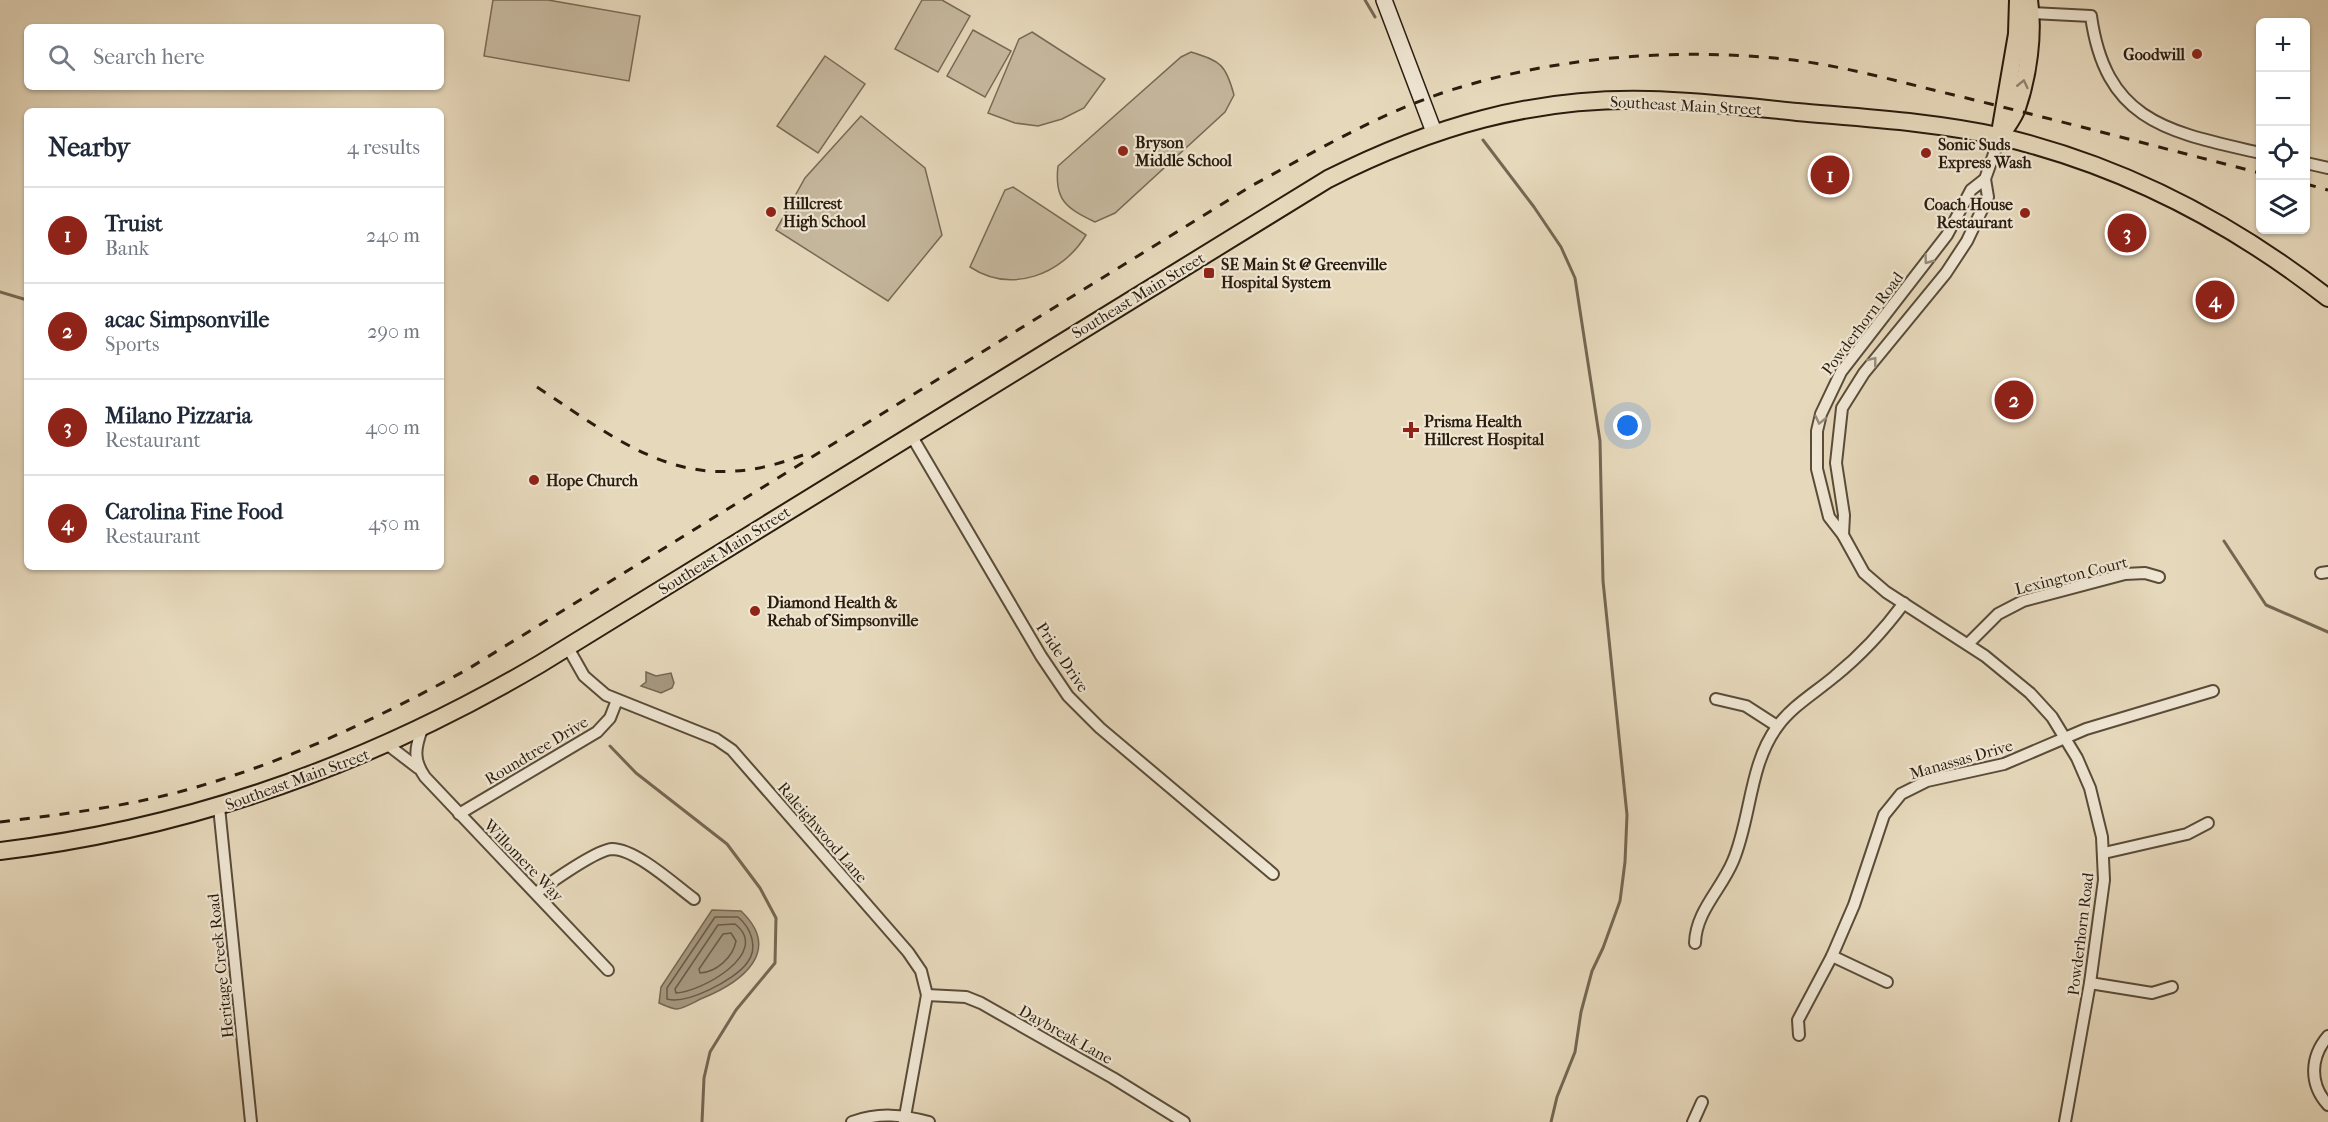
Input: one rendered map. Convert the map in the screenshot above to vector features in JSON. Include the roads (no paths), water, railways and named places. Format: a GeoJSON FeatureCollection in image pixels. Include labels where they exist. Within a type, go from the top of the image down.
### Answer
{"type":"FeatureCollection","features":[{"type":"Feature","properties":{"kind":"main road"},"geometry":{"type":"LineString","coordinates":[[2000,137],[2003,107],[2017,34],[2018,0]]}},
{"type":"Feature","properties":{"kind":"main road"},"geometry":{"type":"LineString","coordinates":[[2000,137],[2016,110],[2026,69],[2030,7]]}},
{"type":"Feature","properties":{"kind":"main road","name":"Southeast Main Street"},"geometry":{"type":"LineString","coordinates":[[0,851],[111,834],[219,807],[314,775],[422,729],[500,687],[1328,179],[1368,159],[1434,132],[1500,114],[1546,106],[1647,100],[1884,120],[2000,137],[2103,168],[2184,203],[2263,250],[2328,298]]}},
{"type":"Feature","properties":{"kind":"street"},"geometry":{"type":"LineString","coordinates":[[1384,0],[1434,132]]}},
{"type":"Feature","properties":{"kind":"street"},"geometry":{"type":"LineString","coordinates":[[2030,7],[2091,16],[2102,67],[2112,83],[2139,112],[2153,122],[2176,132],[2256,152]]}},
{"type":"Feature","properties":{"kind":"street","name":"Powderhorn Road"},"geometry":{"type":"LineString","coordinates":[[1843,535],[1844,515],[1836,463],[1842,408],[1864,373],[1946,273],[1967,241],[1988,197],[1985,179],[2000,137]]}},
{"type":"Feature","properties":{"kind":"street"},"geometry":{"type":"LineString","coordinates":[[2310,164],[2328,168]]}},
{"type":"Feature","properties":{"kind":"street","name":"Powderhorn Road"},"geometry":{"type":"LineString","coordinates":[[1985,179],[1971,190],[1947,235],[1861,345],[1827,398],[1817,431],[1817,469],[1829,518],[1843,535],[1864,573],[1904,603],[1968,644],[2030,693],[2052,717],[2090,788],[2104,853],[2101,908],[2065,1122]]}},
{"type":"Feature","properties":{"kind":"street","name":"Pride Drive"},"geometry":{"type":"LineString","coordinates":[[911,435],[1041,656],[1068,696],[1100,728],[1273,874]]}},
{"type":"Feature","properties":{"kind":"street","name":"Lexington Court"},"geometry":{"type":"LineString","coordinates":[[1968,644],[1998,614],[2023,601],[2125,573],[2145,573],[2159,577]]}},
{"type":"Feature","properties":{"kind":"street"},"geometry":{"type":"LineString","coordinates":[[1695,943],[1698,920],[1723,882],[1739,847],[1765,748],[1777,726],[1802,701],[1852,662],[1904,603]]}},
{"type":"Feature","properties":{"kind":"street","name":"Raleighwood Lane"},"geometry":{"type":"LineString","coordinates":[[567,646],[584,675],[606,694],[716,739],[732,750],[908,952],[921,971],[927,995],[905,1119]]}},
{"type":"Feature","properties":{"kind":"street","name":"Manassas Drive"},"geometry":{"type":"LineString","coordinates":[[1799,1035],[1798,1020],[1832,956],[1854,905],[1879,826],[1894,800],[1908,789],[1927,781],[2004,764],[2132,713],[2213,691]]}},
{"type":"Feature","properties":{"kind":"street","name":"Roundtree Drive"},"geometry":{"type":"LineString","coordinates":[[459,814],[597,732],[610,718],[617,699]]}},
{"type":"Feature","properties":{"kind":"street"},"geometry":{"type":"LineString","coordinates":[[1716,699],[1746,706],[1777,726]]}},
{"type":"Feature","properties":{"kind":"street"},"geometry":{"type":"LineString","coordinates":[[420,770],[415,760],[416,747],[422,729]]}},
{"type":"Feature","properties":{"kind":"street","name":"Willomere Way"},"geometry":{"type":"LineString","coordinates":[[388,745],[420,770],[608,970]]}},
{"type":"Feature","properties":{"kind":"street","name":"Heritage Creek Road"},"geometry":{"type":"LineString","coordinates":[[219,807],[251,1122]]}},
{"type":"Feature","properties":{"kind":"street"},"geometry":{"type":"LineString","coordinates":[[2104,853],[2187,834],[2208,823]]}},
{"type":"Feature","properties":{"kind":"street"},"geometry":{"type":"LineString","coordinates":[[536,894],[558,877],[609,849],[623,851],[638,858],[694,899]]}},
{"type":"Feature","properties":{"kind":"street"},"geometry":{"type":"LineString","coordinates":[[1832,956],[1887,982]]}},
{"type":"Feature","properties":{"kind":"street"},"geometry":{"type":"LineString","coordinates":[[2090,983],[2152,993],[2172,987]]}},
{"type":"Feature","properties":{"kind":"street","name":"Daybreak Lane"},"geometry":{"type":"LineString","coordinates":[[927,995],[966,997],[981,1003],[1113,1078],[1184,1122]]}},
{"type":"Feature","properties":{"kind":"street"},"geometry":{"type":"LineString","coordinates":[[2328,1036],[2320,1047],[2314,1071],[2318,1091],[2328,1105]]}},
{"type":"Feature","properties":{"kind":"street"},"geometry":{"type":"LineString","coordinates":[[1693,1122],[1702,1102]]}},
{"type":"Feature","properties":{"kind":"street"},"geometry":{"type":"LineString","coordinates":[[852,1122],[866,1117],[896,1114],[905,1119],[929,1122]]}},
{"type":"Feature","properties":{"kind":"water"},"geometry":{"type":"Polygon","coordinates":[[[646,672],[656,676],[671,673],[674,683],[672,688],[661,693],[641,686],[646,682],[646,672]]]}},
{"type":"Feature","properties":{"kind":"water"},"geometry":{"type":"Polygon","coordinates":[[[712,910],[741,911],[753,926],[758,939],[758,952],[752,964],[731,983],[687,1006],[675,1009],[659,1003],[661,987],[712,910]]]}},
{"type":"Feature","properties":{"kind":"waterway"},"geometry":{"type":"LineString","coordinates":[[1365,0],[1375,17]]}},
{"type":"Feature","properties":{"kind":"waterway"},"geometry":{"type":"LineString","coordinates":[[1483,140],[1561,247],[1575,278],[1600,441],[1603,581],[1627,815],[1625,862],[1620,901],[1592,971],[1581,1012],[1575,1052],[1557,1097],[1551,1122]]}},
{"type":"Feature","properties":{"kind":"waterway"},"geometry":{"type":"LineString","coordinates":[[0,292],[24,299]]}},
{"type":"Feature","properties":{"kind":"waterway"},"geometry":{"type":"LineString","coordinates":[[2224,541],[2266,605],[2328,632]]}},
{"type":"Feature","properties":{"kind":"waterway"},"geometry":{"type":"LineString","coordinates":[[610,746],[636,773],[727,844],[760,888],[776,918],[775,963],[736,1010],[710,1052],[704,1078],[702,1122]]}},
{"type":"Feature","properties":{"kind":"railway"},"geometry":{"type":"LineString","coordinates":[[0,822],[129,803],[210,783],[323,741],[396,707],[468,669],[1253,185],[1393,112],[1442,93],[1482,81],[1564,64],[1648,55],[1732,55],[1797,60],[1887,78],[2256,172]]}},
{"type":"Feature","properties":{"kind":"railway"},"geometry":{"type":"LineString","coordinates":[[2310,185],[2328,190]]}},
{"type":"Feature","properties":{"kind":"railway"},"geometry":{"type":"LineString","coordinates":[[537,387],[601,430],[632,447],[662,460],[693,469],[726,472],[763,467],[803,455]]}},
{"type":"Feature","properties":{"kind":"place","name":"Goodwill"},"geometry":{"type":"Point","coordinates":[2197,54]}},
{"type":"Feature","properties":{"kind":"place","name":"Bryson Middle School"},"geometry":{"type":"Point","coordinates":[1123,151]}},
{"type":"Feature","properties":{"kind":"place","name":"Sonic Suds Express Wash"},"geometry":{"type":"Point","coordinates":[1926,153]}},
{"type":"Feature","properties":{"kind":"place","name":"Truist"},"geometry":{"type":"Point","coordinates":[1830,175]}},
{"type":"Feature","properties":{"kind":"place","name":"Hillcrest High School"},"geometry":{"type":"Point","coordinates":[771,212]}},
{"type":"Feature","properties":{"kind":"place","name":"Coach House Restaurant"},"geometry":{"type":"Point","coordinates":[2025,213]}},
{"type":"Feature","properties":{"kind":"place","name":"Milano Pizzaria"},"geometry":{"type":"Point","coordinates":[2127,233]}},
{"type":"Feature","properties":{"kind":"place","name":"SE Main St @ Greenville Hospital System"},"geometry":{"type":"Point","coordinates":[1209,273]}},
{"type":"Feature","properties":{"kind":"place","name":"Carolina Fine Food"},"geometry":{"type":"Point","coordinates":[2215,300]}},
{"type":"Feature","properties":{"kind":"place","name":"acac Simpsonville"},"geometry":{"type":"Point","coordinates":[2014,400]}},
{"type":"Feature","properties":{"kind":"place","name":"Prisma Health Hillcrest Hospital"},"geometry":{"type":"Point","coordinates":[1411,430]}},
{"type":"Feature","properties":{"kind":"place","name":"Hope Church"},"geometry":{"type":"Point","coordinates":[534,480]}},
{"type":"Feature","properties":{"kind":"place","name":"Diamond Health & Rehab of Simpsonville"},"geometry":{"type":"Point","coordinates":[755,611]}}]}
